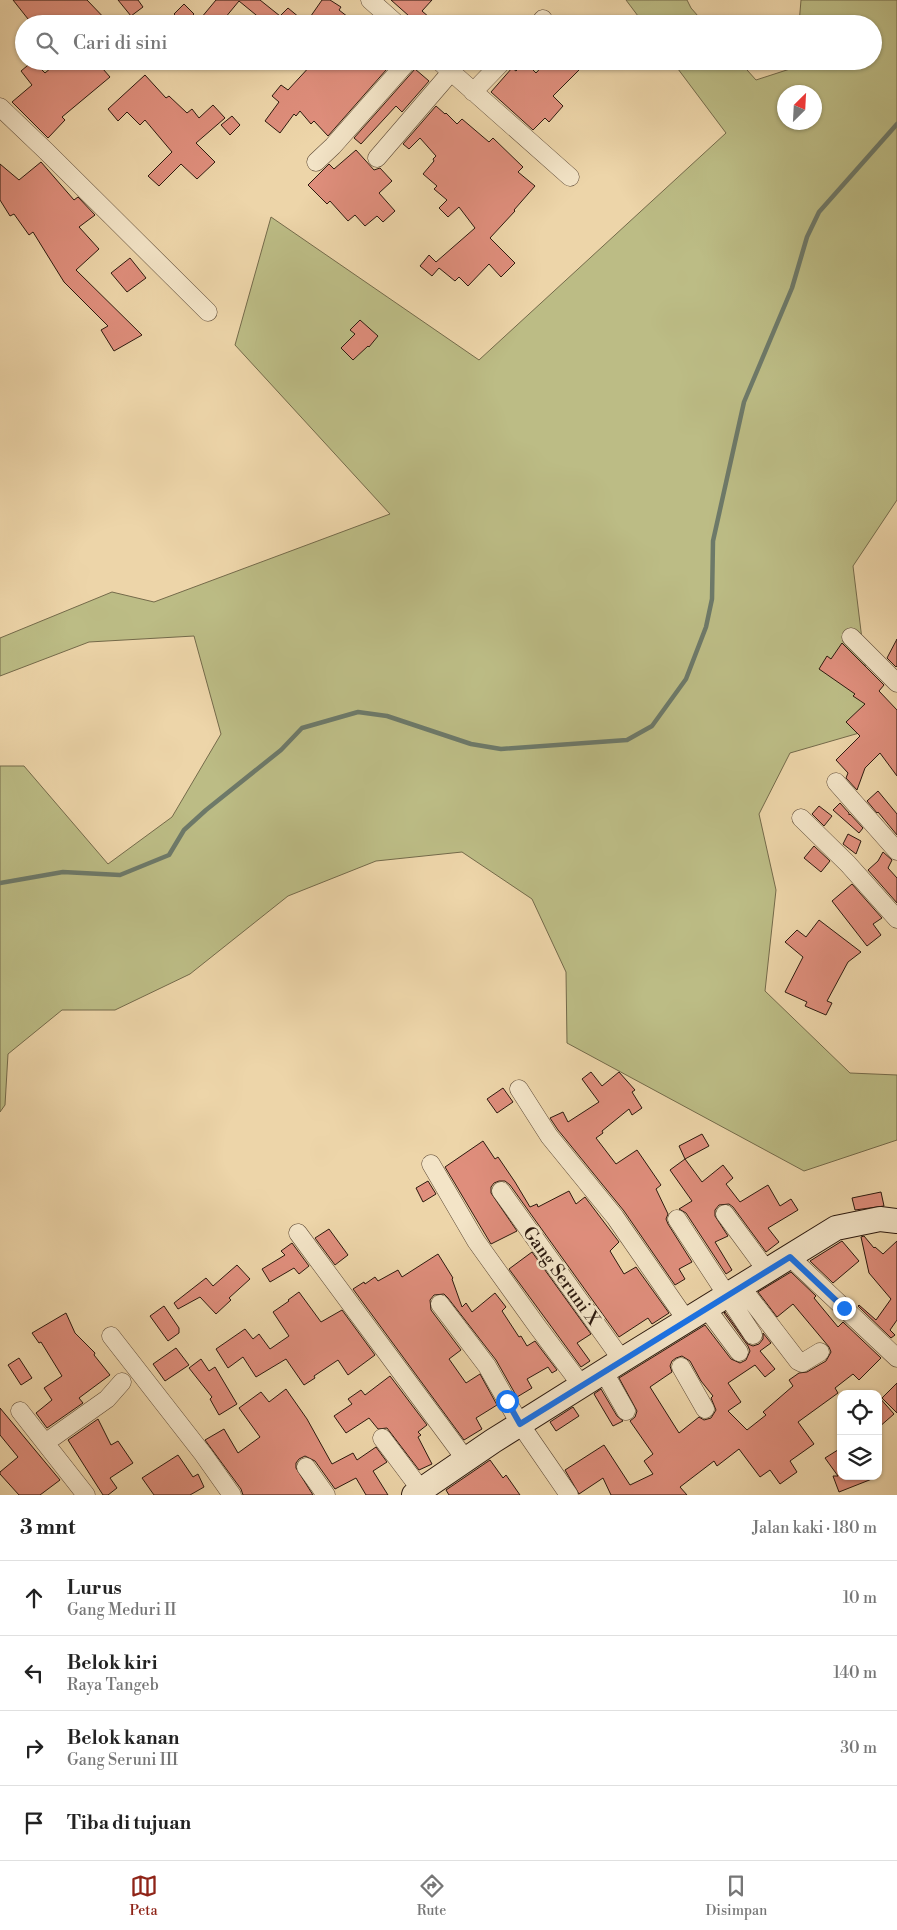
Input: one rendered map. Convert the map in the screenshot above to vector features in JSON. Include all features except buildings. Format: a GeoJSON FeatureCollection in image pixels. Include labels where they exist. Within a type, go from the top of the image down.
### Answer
{"type":"FeatureCollection","features":[{"type":"Feature","properties":{"kind":"street"},"geometry":{"type":"LineString","coordinates":[[370,0],[387,15]]}},
{"type":"Feature","properties":{"kind":"street"},"geometry":{"type":"LineString","coordinates":[[316,162],[333,146],[400,70]]}},
{"type":"Feature","properties":{"kind":"street"},"geometry":{"type":"LineString","coordinates":[[376,158],[443,70]]}},
{"type":"Feature","properties":{"kind":"street"},"geometry":{"type":"LineString","coordinates":[[448,70],[570,177]]}},
{"type":"Feature","properties":{"kind":"street"},"geometry":{"type":"LineString","coordinates":[[473,92],[494,70]]}},
{"type":"Feature","properties":{"kind":"street"},"geometry":{"type":"LineString","coordinates":[[0,107],[208,312]]}},
{"type":"Feature","properties":{"kind":"street"},"geometry":{"type":"LineString","coordinates":[[851,637],[897,683]]}},
{"type":"Feature","properties":{"kind":"street"},"geometry":{"type":"LineString","coordinates":[[836,782],[897,851]]}},
{"type":"Feature","properties":{"kind":"street"},"geometry":{"type":"LineString","coordinates":[[801,818],[848,864],[897,919]]}},
{"type":"Feature","properties":{"kind":"street"},"geometry":{"type":"LineString","coordinates":[[519,1090],[549,1136],[615,1218],[687,1321]]}},
{"type":"Feature","properties":{"kind":"street"},"geometry":{"type":"LineString","coordinates":[[431,1164],[476,1241],[536,1326],[582,1386]]}},
{"type":"Feature","properties":{"kind":"street","name":"Gang Seruni X"},"geometry":{"type":"LineString","coordinates":[[501,1192],[622,1360]]}},
{"type":"Feature","properties":{"kind":"street"},"geometry":{"type":"LineString","coordinates":[[725,1214],[768,1271]]}},
{"type":"Feature","properties":{"kind":"street"},"geometry":{"type":"LineString","coordinates":[[382,1438],[418,1492],[520,1424],[836,1228],[880,1219],[897,1221]]}},
{"type":"Feature","properties":{"kind":"street"},"geometry":{"type":"LineString","coordinates":[[677,1220],[725,1298],[753,1335]]}},
{"type":"Feature","properties":{"kind":"street"},"geometry":{"type":"LineString","coordinates":[[298,1233],[466,1460]]}},
{"type":"Feature","properties":{"kind":"street"},"geometry":{"type":"LineString","coordinates":[[790,1257],[897,1358]]}},
{"type":"Feature","properties":{"kind":"street"},"geometry":{"type":"LineString","coordinates":[[725,1298],[739,1352]]}},
{"type":"Feature","properties":{"kind":"street"},"geometry":{"type":"LineString","coordinates":[[725,1298],[798,1361],[802,1363],[820,1352]]}},
{"type":"Feature","properties":{"kind":"street"},"geometry":{"type":"LineString","coordinates":[[440,1304],[487,1366],[520,1424],[569,1495]]}},
{"type":"Feature","properties":{"kind":"street"},"geometry":{"type":"LineString","coordinates":[[111,1336],[203,1454],[232,1495]]}},
{"type":"Feature","properties":{"kind":"street"},"geometry":{"type":"LineString","coordinates":[[681,1367],[705,1409]]}},
{"type":"Feature","properties":{"kind":"street"},"geometry":{"type":"LineString","coordinates":[[609,1381],[626,1411]]}},
{"type":"Feature","properties":{"kind":"street"},"geometry":{"type":"LineString","coordinates":[[46,1443],[107,1399],[122,1382]]}},
{"type":"Feature","properties":{"kind":"street"},"geometry":{"type":"LineString","coordinates":[[20,1411],[86,1495]]}},
{"type":"Feature","properties":{"kind":"street"},"geometry":{"type":"LineString","coordinates":[[306,1467],[326,1495]]}},
{"type":"Feature","properties":{"kind":"green space"},"geometry":{"type":"Polygon","coordinates":[[[626,0],[687,0],[697,15],[637,15],[626,0]]]}},
{"type":"Feature","properties":{"kind":"green space"},"geometry":{"type":"Polygon","coordinates":[[[801,0],[897,0],[897,500],[853,566],[873,729],[790,753],[759,814],[776,890],[765,991],[850,1073],[897,1075],[897,1140],[804,1171],[567,1043],[566,972],[532,899],[462,852],[376,861],[288,896],[190,974],[115,1010],[62,1010],[8,1054],[5,1105],[0,1112],[0,766],[24,766],[108,864],[172,817],[221,734],[194,636],[89,642],[0,676],[0,638],[112,592],[154,602],[390,514],[235,345],[271,217],[479,360],[726,133],[679,70],[747,70],[756,80],[787,70],[882,70],[882,15],[800,15],[801,0]]]}},
{"type":"Feature","properties":{"kind":"waterway"},"geometry":{"type":"LineString","coordinates":[[0,883],[63,872],[120,875],[169,855],[184,830],[281,750],[302,728],[358,712],[387,716],[471,744],[501,749],[627,740],[652,726],[686,679],[706,627],[712,599],[713,541],[744,402],[792,288],[807,237],[819,212],[897,124]]}},
{"type":"Feature","properties":{"kind":"route"},"geometry":{"type":"LineString","coordinates":[[507,1401],[520,1424],[790,1257],[844,1308]]}}]}
